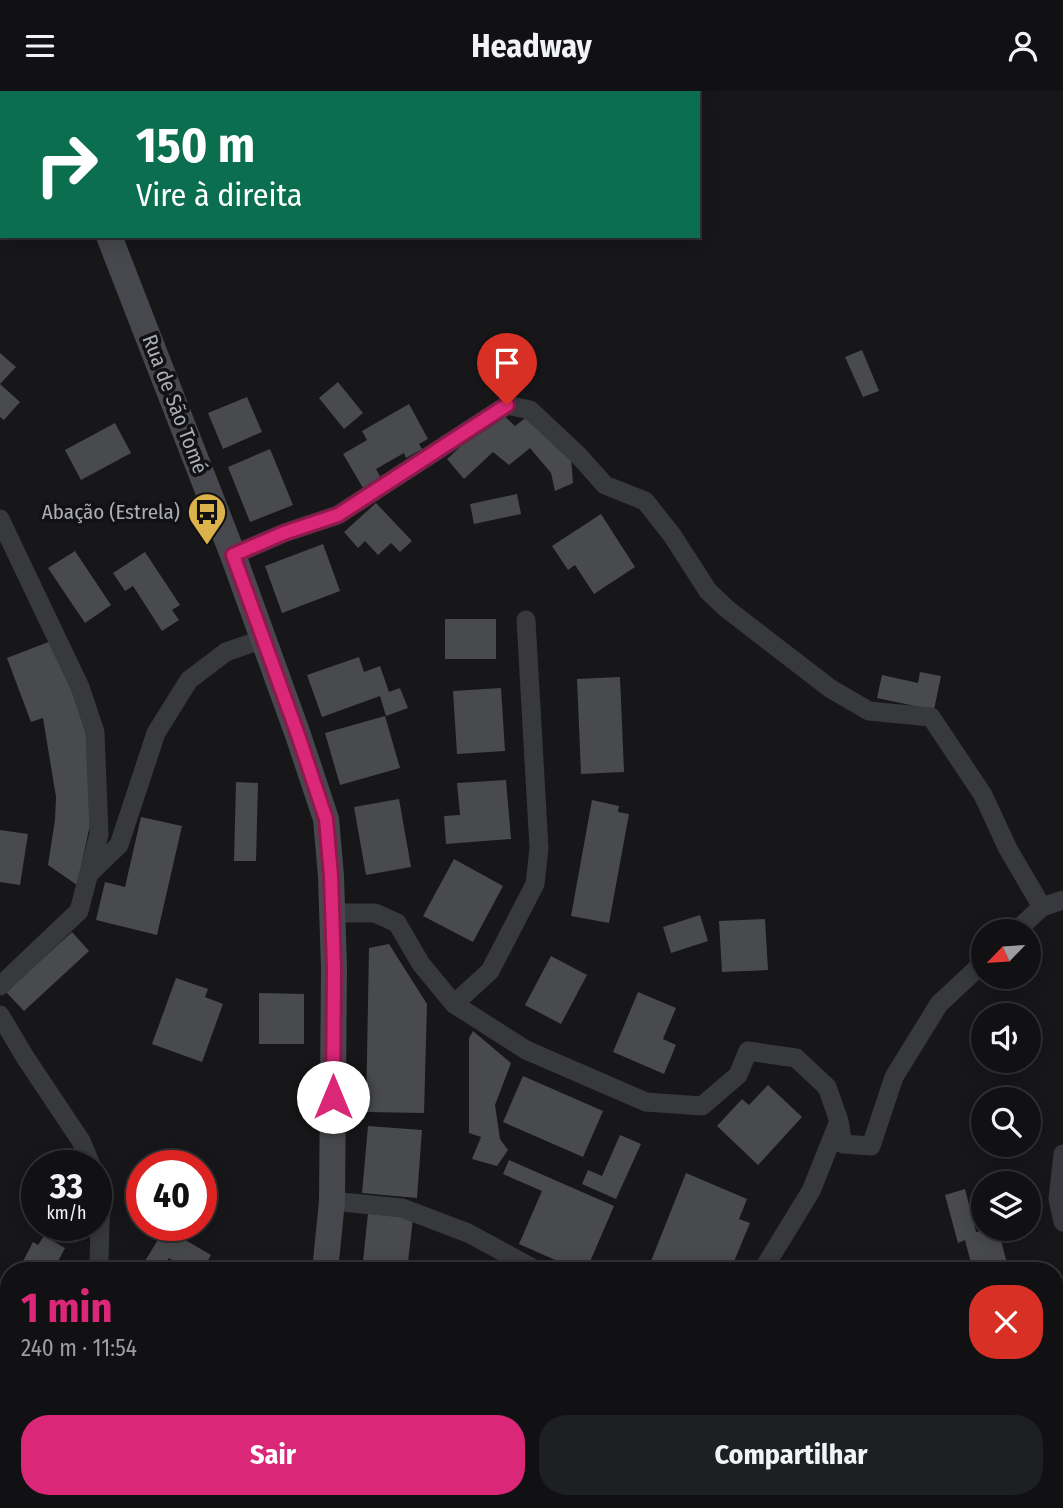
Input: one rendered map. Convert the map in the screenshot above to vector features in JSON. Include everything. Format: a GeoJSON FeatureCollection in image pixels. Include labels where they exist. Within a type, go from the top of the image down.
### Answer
{"type":"FeatureCollection","features":[{"type":"Feature","properties":{"kind":"street","name":"Rua de São Tomé"},"geometry":{"type":"LineString","coordinates":[[110,238],[233,555],[326,819],[334,968],[332,1201],[327,1262]]}},
{"type":"Feature","properties":{"kind":"street"},"geometry":{"type":"LineString","coordinates":[[233,555],[284,533],[338,515],[507,405],[530,410],[579,456],[605,485],[645,501],[672,535],[708,591],[727,609],[831,689],[869,711],[931,717],[983,795],[1008,849],[1042,907]]}},
{"type":"Feature","properties":{"kind":"street"},"geometry":{"type":"LineString","coordinates":[[0,519],[80,687],[95,732],[99,834],[79,911],[0,986]]}},
{"type":"Feature","properties":{"kind":"street"},"geometry":{"type":"LineString","coordinates":[[454,1005],[490,971],[535,884],[539,848],[526,620]]}},
{"type":"Feature","properties":{"kind":"street"},"geometry":{"type":"LineString","coordinates":[[89,874],[119,845],[156,733],[189,680],[226,652],[263,639]]}},
{"type":"Feature","properties":{"kind":"street"},"geometry":{"type":"LineString","coordinates":[[1029,919],[1042,907],[1063,900]]}},
{"type":"Feature","properties":{"kind":"street"},"geometry":{"type":"LineString","coordinates":[[332,913],[375,913],[397,923],[421,964],[454,1005],[526,1050],[646,1102],[702,1106],[738,1075],[748,1051],[796,1058],[827,1087],[839,1121],[843,1144],[871,1146],[894,1077],[939,1004],[971,974]]}},
{"type":"Feature","properties":{"kind":"street"},"geometry":{"type":"LineString","coordinates":[[0,1015],[85,1150]]}},
{"type":"Feature","properties":{"kind":"street"},"geometry":{"type":"LineString","coordinates":[[768,1262],[811,1191],[839,1121]]}},
{"type":"Feature","properties":{"kind":"street"},"geometry":{"type":"LineString","coordinates":[[1063,1154],[1058,1199],[1063,1222]]}},
{"type":"Feature","properties":{"kind":"street"},"geometry":{"type":"LineString","coordinates":[[332,1201],[402,1208],[468,1233],[521,1262]]}},
{"type":"Feature","properties":{"kind":"street"},"geometry":{"type":"LineString","coordinates":[[99,1262],[100,1241]]}},
{"type":"Feature","properties":{"kind":"building"},"geometry":{"type":"Polygon","coordinates":[[[862,350],[879,391],[863,397],[845,357],[862,350]]]}},
{"type":"Feature","properties":{"kind":"building"},"geometry":{"type":"Polygon","coordinates":[[[0,353],[16,367],[0,384],[0,353]]]}},
{"type":"Feature","properties":{"kind":"building"},"geometry":{"type":"Polygon","coordinates":[[[338,382],[363,413],[344,429],[319,398],[338,382]]]}},
{"type":"Feature","properties":{"kind":"building"},"geometry":{"type":"Polygon","coordinates":[[[0,384],[20,402],[4,420],[0,417],[0,384]]]}},
{"type":"Feature","properties":{"kind":"building"},"geometry":{"type":"Polygon","coordinates":[[[247,397],[262,432],[223,449],[208,413],[247,397]]]}},
{"type":"Feature","properties":{"kind":"building"},"geometry":{"type":"Polygon","coordinates":[[[409,404],[428,439],[419,444],[422,449],[406,458],[404,453],[376,469],[381,478],[363,488],[343,454],[367,440],[362,431],[409,404]]]}},
{"type":"Feature","properties":{"kind":"building"},"geometry":{"type":"Polygon","coordinates":[[[499,411],[515,426],[528,416],[571,457],[573,483],[555,491],[551,473],[530,448],[509,465],[493,452],[464,479],[447,459],[499,411]]]}},
{"type":"Feature","properties":{"kind":"building"},"geometry":{"type":"Polygon","coordinates":[[[115,423],[131,453],[81,480],[65,450],[115,423]]]}},
{"type":"Feature","properties":{"kind":"building"},"geometry":{"type":"Polygon","coordinates":[[[270,449],[293,505],[250,522],[228,467],[270,449]]]}},
{"type":"Feature","properties":{"kind":"building"},"geometry":{"type":"Polygon","coordinates":[[[517,494],[521,514],[474,524],[470,504],[517,494]]]}},
{"type":"Feature","properties":{"kind":"building"},"geometry":{"type":"Polygon","coordinates":[[[376,503],[412,541],[400,552],[391,543],[378,555],[365,541],[358,548],[344,532],[376,503]]]}},
{"type":"Feature","properties":{"kind":"building"},"geometry":{"type":"Polygon","coordinates":[[[601,514],[635,567],[594,594],[575,565],[568,570],[552,546],[601,514]]]}},
{"type":"Feature","properties":{"kind":"building"},"geometry":{"type":"Polygon","coordinates":[[[323,544],[340,591],[282,613],[265,566],[323,544]]]}},
{"type":"Feature","properties":{"kind":"building"},"geometry":{"type":"Polygon","coordinates":[[[75,551],[111,605],[85,623],[48,568],[75,551]]]}},
{"type":"Feature","properties":{"kind":"building"},"geometry":{"type":"Polygon","coordinates":[[[145,552],[180,605],[172,610],[179,620],[162,631],[133,586],[125,591],[113,573],[145,552]]]}},
{"type":"Feature","properties":{"kind":"building"},"geometry":{"type":"Polygon","coordinates":[[[445,619],[496,619],[496,659],[445,659],[445,619]]]}},
{"type":"Feature","properties":{"kind":"building"},"geometry":{"type":"Polygon","coordinates":[[[51,641],[85,720],[91,820],[77,885],[48,865],[56,797],[43,718],[31,722],[7,658],[51,641]]]}},
{"type":"Feature","properties":{"kind":"building"},"geometry":{"type":"Polygon","coordinates":[[[359,657],[364,672],[380,666],[389,692],[400,688],[408,708],[386,716],[380,696],[322,717],[307,675],[359,657]]]}},
{"type":"Feature","properties":{"kind":"building"},"geometry":{"type":"Polygon","coordinates":[[[920,672],[941,676],[934,710],[877,698],[882,675],[918,683],[920,672]]]}},
{"type":"Feature","properties":{"kind":"building"},"geometry":{"type":"Polygon","coordinates":[[[620,677],[624,772],[581,774],[577,679],[620,677]]]}},
{"type":"Feature","properties":{"kind":"building"},"geometry":{"type":"Polygon","coordinates":[[[501,688],[505,751],[457,754],[453,691],[501,688]]]}},
{"type":"Feature","properties":{"kind":"building"},"geometry":{"type":"Polygon","coordinates":[[[385,716],[400,768],[340,785],[325,733],[385,716]]]}},
{"type":"Feature","properties":{"kind":"building"},"geometry":{"type":"Polygon","coordinates":[[[506,780],[511,839],[446,844],[444,816],[460,815],[457,783],[506,780]]]}},
{"type":"Feature","properties":{"kind":"building"},"geometry":{"type":"Polygon","coordinates":[[[236,782],[258,783],[256,861],[234,861],[236,782]]]}},
{"type":"Feature","properties":{"kind":"building"},"geometry":{"type":"Polygon","coordinates":[[[399,799],[411,867],[366,875],[354,807],[399,799]]]}},
{"type":"Feature","properties":{"kind":"building"},"geometry":{"type":"Polygon","coordinates":[[[592,800],[619,806],[618,812],[629,814],[609,923],[571,916],[592,800]]]}},
{"type":"Feature","properties":{"kind":"building"},"geometry":{"type":"Polygon","coordinates":[[[141,817],[182,826],[157,935],[96,920],[105,882],[125,887],[141,817]]]}},
{"type":"Feature","properties":{"kind":"building"},"geometry":{"type":"Polygon","coordinates":[[[0,830],[28,834],[20,885],[0,882],[0,830]]]}},
{"type":"Feature","properties":{"kind":"building"},"geometry":{"type":"Polygon","coordinates":[[[454,859],[503,886],[473,942],[423,916],[454,859]]]}},
{"type":"Feature","properties":{"kind":"building"},"geometry":{"type":"Polygon","coordinates":[[[700,915],[708,941],[671,953],[663,927],[700,915]]]}},
{"type":"Feature","properties":{"kind":"building"},"geometry":{"type":"Polygon","coordinates":[[[765,919],[768,970],[722,972],[719,921],[765,919]]]}},
{"type":"Feature","properties":{"kind":"building"},"geometry":{"type":"Polygon","coordinates":[[[72,932],[89,951],[24,1011],[6,992],[72,932]]]}},
{"type":"Feature","properties":{"kind":"building"},"geometry":{"type":"Polygon","coordinates":[[[389,944],[427,1004],[424,1113],[366,1112],[369,948],[389,944]]]}},
{"type":"Feature","properties":{"kind":"building"},"geometry":{"type":"Polygon","coordinates":[[[551,956],[587,975],[561,1024],[525,1005],[551,956]]]}},
{"type":"Feature","properties":{"kind":"building"},"geometry":{"type":"Polygon","coordinates":[[[176,978],[208,989],[205,997],[223,1004],[202,1062],[152,1044],[176,978]]]}},
{"type":"Feature","properties":{"kind":"building"},"geometry":{"type":"Polygon","coordinates":[[[638,992],[676,1008],[663,1039],[676,1045],[664,1074],[613,1052],[638,992]]]}},
{"type":"Feature","properties":{"kind":"building"},"geometry":{"type":"Polygon","coordinates":[[[259,993],[304,994],[304,1044],[259,1044],[259,993]]]}},
{"type":"Feature","properties":{"kind":"building"},"geometry":{"type":"Polygon","coordinates":[[[473,1031],[511,1063],[495,1105],[500,1139],[508,1150],[497,1166],[472,1159],[481,1137],[469,1133],[469,1038],[473,1031]]]}},
{"type":"Feature","properties":{"kind":"building"},"geometry":{"type":"Polygon","coordinates":[[[523,1076],[603,1111],[583,1157],[503,1122],[523,1076]]]}},
{"type":"Feature","properties":{"kind":"building"},"geometry":{"type":"Polygon","coordinates":[[[768,1085],[802,1117],[758,1165],[717,1126],[742,1099],[749,1105],[768,1085]]]}},
{"type":"Feature","properties":{"kind":"building"},"geometry":{"type":"Polygon","coordinates":[[[368,1126],[422,1130],[417,1198],[362,1193],[368,1126]]]}},
{"type":"Feature","properties":{"kind":"building"},"geometry":{"type":"Polygon","coordinates":[[[620,1135],[641,1144],[616,1199],[582,1184],[588,1170],[602,1176],[620,1135]]]}},
{"type":"Feature","properties":{"kind":"building"},"geometry":{"type":"Polygon","coordinates":[[[509,1160],[614,1206],[590,1262],[560,1262],[519,1244],[542,1191],[503,1174],[509,1160]]]}},
{"type":"Feature","properties":{"kind":"building"},"geometry":{"type":"Polygon","coordinates":[[[686,1173],[747,1199],[739,1219],[750,1223],[734,1262],[651,1262],[686,1173]]]}},
{"type":"Feature","properties":{"kind":"building"},"geometry":{"type":"Polygon","coordinates":[[[965,1189],[971,1212],[971,1241],[1001,1241],[1007,1262],[971,1262],[965,1240],[958,1243],[945,1195],[965,1189]]]}},
{"type":"Feature","properties":{"kind":"building"},"geometry":{"type":"Polygon","coordinates":[[[368,1213],[413,1218],[408,1262],[363,1262],[368,1213]]]}},
{"type":"Feature","properties":{"kind":"building"},"geometry":{"type":"Polygon","coordinates":[[[41,1241],[53,1241],[65,1248],[58,1262],[23,1262],[33,1242],[38,1245],[41,1241]]]}},
{"type":"Feature","properties":{"kind":"building"},"geometry":{"type":"Polygon","coordinates":[[[157,1241],[187,1241],[211,1255],[207,1262],[176,1262],[169,1258],[167,1262],[144,1262],[157,1241]]]}},
{"type":"Feature","properties":{"kind":"place","name":"Abação (Estrela)"},"geometry":{"type":"Point","coordinates":[207,546]}},
{"type":"Feature","properties":{"kind":"route"},"geometry":{"type":"LineString","coordinates":[[333,1097],[334,968],[326,819],[233,555],[284,533],[338,515],[507,405]]}}]}
